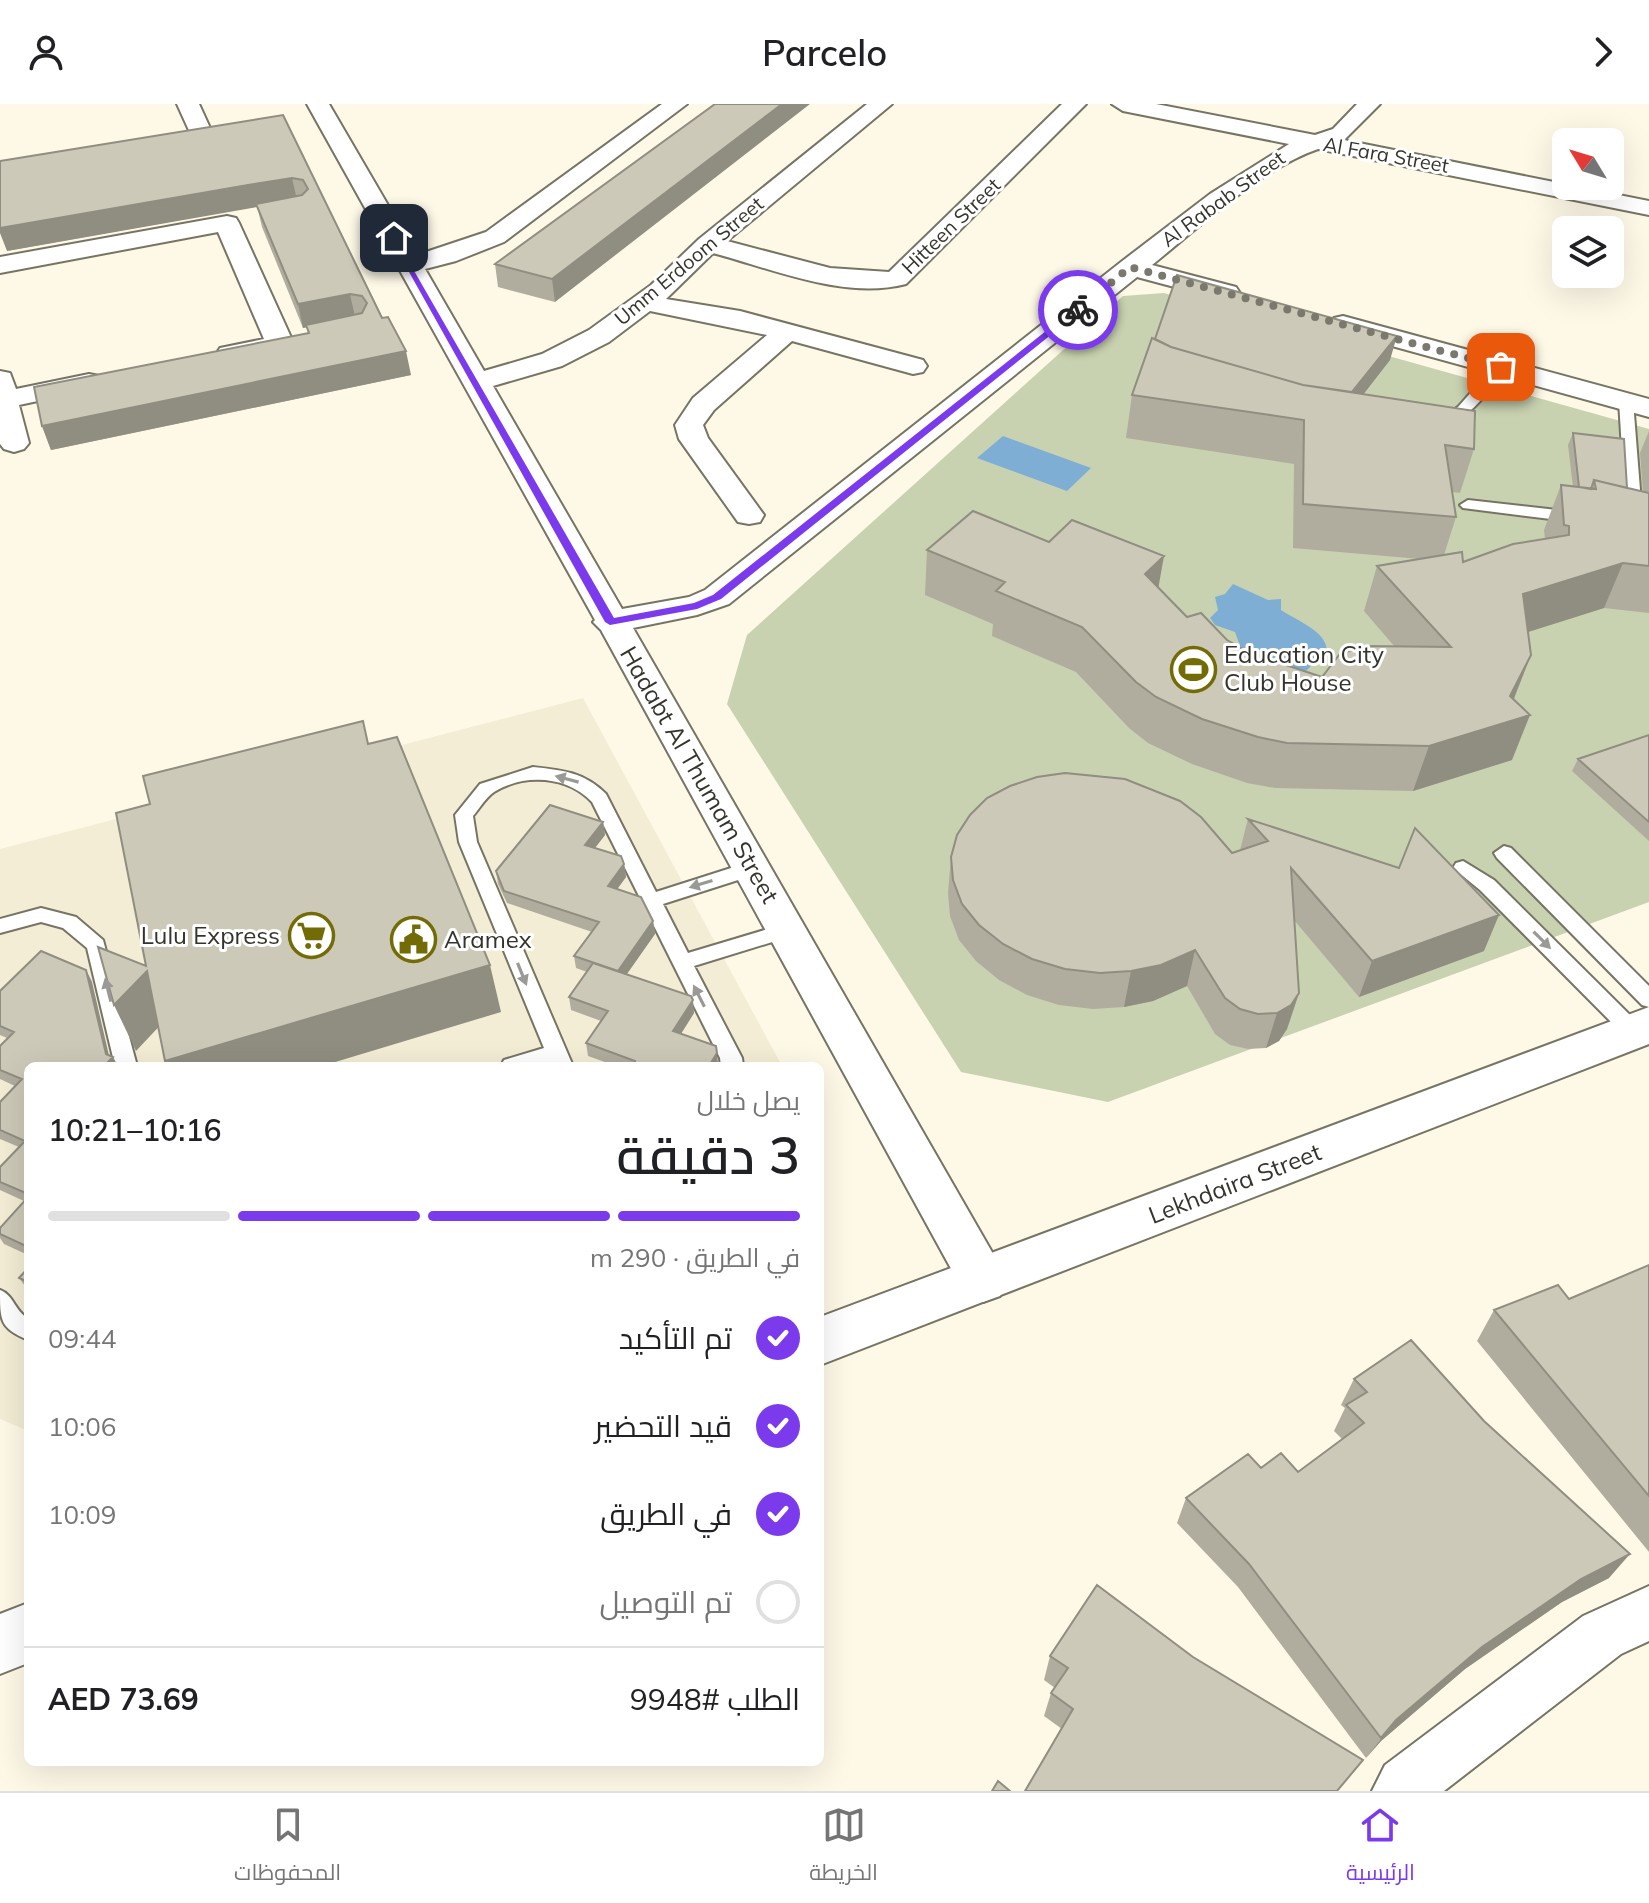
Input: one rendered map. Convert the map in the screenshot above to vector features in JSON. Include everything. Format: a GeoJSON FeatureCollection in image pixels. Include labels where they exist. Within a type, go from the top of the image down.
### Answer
{"type":"FeatureCollection","features":[{"type":"Feature","properties":{"kind":"street"},"geometry":{"type":"LineString","coordinates":[[188,104],[205,141]]}},
{"type":"Feature","properties":{"kind":"street","name":"Hadabt Al Thumam Street"},"geometry":{"type":"LineString","coordinates":[[318,104],[610,622],[753,868],[983,1281]]}},
{"type":"Feature","properties":{"kind":"street"},"geometry":{"type":"LineString","coordinates":[[409,265],[447,256],[495,237],[676,104]]}},
{"type":"Feature","properties":{"kind":"street","name":"Umm Erdoom Street"},"geometry":{"type":"LineString","coordinates":[[477,382],[574,350],[653,296],[708,244],[881,104]]}},
{"type":"Feature","properties":{"kind":"street","name":"Hitteen Street"},"geometry":{"type":"LineString","coordinates":[[708,244],[852,280],[882,283],[897,279],[1075,104]]}},
{"type":"Feature","properties":{"kind":"street","name":"Al Fara Street"},"geometry":{"type":"LineString","coordinates":[[1123,104],[1309,142],[1445,165],[1649,208]]}},
{"type":"Feature","properties":{"kind":"street","name":"Al Rabab Street"},"geometry":{"type":"LineString","coordinates":[[610,622],[697,605],[717,597],[1219,199],[1289,151],[1341,134],[1369,104]]}},
{"type":"Feature","properties":{"kind":"street"},"geometry":{"type":"LineString","coordinates":[[142,152],[230,137]]}},
{"type":"Feature","properties":{"kind":"street"},"geometry":{"type":"LineString","coordinates":[[0,265],[256,218]]}},
{"type":"Feature","properties":{"kind":"street"},"geometry":{"type":"LineString","coordinates":[[227,223],[280,344]]}},
{"type":"Feature","properties":{"kind":"street"},"geometry":{"type":"LineString","coordinates":[[1130,267],[1249,299]]}},
{"type":"Feature","properties":{"kind":"street"},"geometry":{"type":"LineString","coordinates":[[653,296],[702,315],[740,319],[913,366]]}},
{"type":"Feature","properties":{"kind":"street"},"geometry":{"type":"LineString","coordinates":[[1323,319],[1637,404]]}},
{"type":"Feature","properties":{"kind":"street"},"geometry":{"type":"LineString","coordinates":[[749,515],[694,439],[689,425],[703,404],[788,331]]}},
{"type":"Feature","properties":{"kind":"street"},"geometry":{"type":"LineString","coordinates":[[203,359],[310,337]]}},
{"type":"Feature","properties":{"kind":"street"},"geometry":{"type":"LineString","coordinates":[[14,443],[2,389],[111,378]]}},
{"type":"Feature","properties":{"kind":"street","name":"Lekhdaira Street"},"geometry":{"type":"LineString","coordinates":[[824,1340],[983,1281],[1644,1018]]}},
{"type":"Feature","properties":{"kind":"street"},"geometry":{"type":"LineString","coordinates":[[1401,1791],[1602,1635],[1649,1613]]}},
{"type":"Feature","properties":{"kind":"street"},"geometry":{"type":"LineString","coordinates":[[0,1644],[24,1635]]}},
{"type":"Feature","properties":{"kind":"lane"},"geometry":{"type":"LineString","coordinates":[[1431,428],[1463,410],[1501,367]]}},
{"type":"Feature","properties":{"kind":"lane"},"geometry":{"type":"LineString","coordinates":[[1625,529],[1635,531],[1637,404]]}},
{"type":"Feature","properties":{"kind":"lane"},"geometry":{"type":"LineString","coordinates":[[1468,505],[1585,519]]}},
{"type":"Feature","properties":{"kind":"lane"},"geometry":{"type":"LineString","coordinates":[[558,1059],[468,842],[464,815],[486,788],[533,773],[569,777],[586,785],[599,798],[732,1062]]}},
{"type":"Feature","properties":{"kind":"lane"},"geometry":{"type":"LineString","coordinates":[[1504,853],[1644,1018]]}},
{"type":"Feature","properties":{"kind":"lane"},"geometry":{"type":"LineString","coordinates":[[650,901],[753,868]]}},
{"type":"Feature","properties":{"kind":"lane"},"geometry":{"type":"LineString","coordinates":[[1463,868],[1644,1018]]}},
{"type":"Feature","properties":{"kind":"lane"},"geometry":{"type":"LineString","coordinates":[[0,926],[41,915],[69,922],[96,945],[125,1062]]}},
{"type":"Feature","properties":{"kind":"lane"},"geometry":{"type":"LineString","coordinates":[[682,962],[788,930]]}},
{"type":"Feature","properties":{"kind":"lane"},"geometry":{"type":"LineString","coordinates":[[0,1300],[14,1323],[24,1327]]}},
{"type":"Feature","properties":{"kind":"shaded area"},"geometry":{"type":"Polygon","coordinates":[[[583,698],[780,1062],[24,1062],[24,1429],[0,1419],[0,849],[583,698]]]}},
{"type":"Feature","properties":{"kind":"green space","name":"Education City Club House"},"geometry":{"type":"Polygon","coordinates":[[[1164,293],[1649,429],[1649,902],[1108,1102],[961,1072],[727,704],[747,635],[1123,296],[1164,293]]]}},
{"type":"Feature","properties":{"kind":"water"},"geometry":{"type":"Polygon","coordinates":[[[1003,436],[1091,468],[1067,491],[977,458],[1003,436]]]}},
{"type":"Feature","properties":{"kind":"water"},"geometry":{"type":"Polygon","coordinates":[[[1233,584],[1268,600],[1281,599],[1281,610],[1316,631],[1327,650],[1305,672],[1244,657],[1235,632],[1215,625],[1210,618],[1218,610],[1215,597],[1225,594],[1233,584]]]}},
{"type":"Feature","properties":{"kind":"building"},"geometry":{"type":"Polygon","coordinates":[[[715,104],[782,104],[552,279],[495,264],[715,104]]]}},
{"type":"Feature","properties":{"kind":"building"},"geometry":{"type":"Polygon","coordinates":[[[283,115],[382,318],[388,317],[406,351],[42,426],[34,387],[309,333],[306,325],[362,313],[367,303],[362,296],[350,294],[298,304],[256,204],[302,195],[308,189],[303,180],[292,178],[0,228],[0,161],[283,115]]]}},
{"type":"Feature","properties":{"kind":"building"},"geometry":{"type":"Polygon","coordinates":[[[1177,275],[1397,336],[1352,392],[1303,385],[1171,347],[1155,339],[1177,275]]]}},
{"type":"Feature","properties":{"kind":"building"},"geometry":{"type":"Polygon","coordinates":[[[1152,338],[1171,347],[1303,385],[1475,411],[1474,449],[1445,445],[1456,517],[1303,504],[1304,420],[1132,395],[1152,338]]]}},
{"type":"Feature","properties":{"kind":"building"},"geometry":{"type":"Polygon","coordinates":[[[1573,433],[1624,439],[1627,488],[1594,480],[1591,489],[1579,487],[1573,433]]]}},
{"type":"Feature","properties":{"kind":"building"},"geometry":{"type":"Polygon","coordinates":[[[1594,480],[1649,493],[1649,566],[1623,563],[1523,594],[1531,655],[1510,696],[1530,715],[1429,746],[1287,743],[1202,719],[1156,697],[1136,682],[1082,627],[996,591],[1005,582],[927,550],[973,511],[1049,542],[1072,520],[1164,556],[1145,574],[1187,617],[1201,613],[1227,640],[1250,653],[1322,677],[1339,655],[1361,646],[1451,647],[1377,566],[1462,552],[1463,562],[1513,544],[1569,535],[1569,526],[1564,525],[1561,485],[1596,489],[1594,480]]]}},
{"type":"Feature","properties":{"kind":"building","name":"Lulu Express"},"geometry":{"type":"Polygon","coordinates":[[[363,721],[368,744],[397,737],[490,965],[165,1061],[147,971],[114,1005],[98,947],[146,966],[116,813],[150,804],[143,776],[363,721]]]}},
{"type":"Feature","properties":{"kind":"building"},"geometry":{"type":"Polygon","coordinates":[[[1649,735],[1649,822],[1578,759],[1649,735]]]}},
{"type":"Feature","properties":{"kind":"building"},"geometry":{"type":"Polygon","coordinates":[[[1065,773],[1125,779],[1180,801],[1201,817],[1232,853],[1268,841],[1248,819],[1399,868],[1415,828],[1499,915],[1372,961],[1291,868],[1299,993],[1291,1005],[1277,1013],[1258,1014],[1240,1009],[1225,998],[1195,950],[1161,965],[1100,973],[1065,969],[1032,959],[1003,944],[979,925],[962,904],[953,880],[951,857],[957,835],[970,815],[987,798],[1037,777],[1065,773]]]}},
{"type":"Feature","properties":{"kind":"building"},"geometry":{"type":"Polygon","coordinates":[[[550,805],[603,822],[585,845],[621,856],[624,864],[608,886],[641,897],[653,921],[618,971],[574,956],[599,922],[504,891],[496,871],[550,805]]]}},
{"type":"Feature","properties":{"kind":"building"},"geometry":{"type":"Polygon","coordinates":[[[41,951],[86,970],[106,1054],[113,1057],[108,1062],[24,1062],[24,1141],[0,1130],[0,1102],[22,1079],[0,1070],[0,1046],[14,1032],[0,1026],[0,991],[41,951]]]}},
{"type":"Feature","properties":{"kind":"building"},"geometry":{"type":"Polygon","coordinates":[[[593,963],[691,996],[693,1000],[673,1031],[716,1046],[717,1053],[711,1062],[634,1062],[586,1043],[608,1011],[569,997],[593,963]]]}},
{"type":"Feature","properties":{"kind":"building"},"geometry":{"type":"Polygon","coordinates":[[[24,1142],[24,1192],[0,1182],[0,1167],[24,1142]]]}},
{"type":"Feature","properties":{"kind":"building"},"geometry":{"type":"Polygon","coordinates":[[[24,1201],[24,1245],[0,1234],[0,1228],[24,1201]]]}},
{"type":"Feature","properties":{"kind":"building"},"geometry":{"type":"Polygon","coordinates":[[[1649,1265],[1649,1496],[1494,1310],[1558,1285],[1569,1299],[1649,1265]]]}},
{"type":"Feature","properties":{"kind":"building"},"geometry":{"type":"Polygon","coordinates":[[[1411,1340],[1484,1421],[1630,1554],[1581,1579],[1482,1647],[1396,1720],[1381,1738],[1249,1564],[1186,1498],[1248,1454],[1261,1468],[1281,1453],[1298,1472],[1364,1423],[1346,1405],[1367,1392],[1354,1379],[1411,1340]]]}},
{"type":"Feature","properties":{"kind":"building"},"geometry":{"type":"Polygon","coordinates":[[[1097,1585],[1193,1657],[1363,1760],[1337,1791],[1025,1791],[1073,1709],[1051,1693],[1068,1668],[1050,1656],[1097,1585]]]}},
{"type":"Feature","properties":{"kind":"building"},"geometry":{"type":"Polygon","coordinates":[[[998,1781],[1010,1791],[992,1791],[998,1781]]]}},
{"type":"Feature","properties":{"kind":"way so far"},"geometry":{"type":"LineString","coordinates":[[1078,310],[1130,267],[1501,367]]}},
{"type":"Feature","properties":{"kind":"place","name":"Education City Club House"},"geometry":{"type":"Point","coordinates":[1193,669]}},
{"type":"Feature","properties":{"kind":"place","name":"Lulu Express"},"geometry":{"type":"Point","coordinates":[311,936]}},
{"type":"Feature","properties":{"kind":"place","name":"Aramex"},"geometry":{"type":"Point","coordinates":[413,940]}},
{"type":"Feature","properties":{"kind":"route"},"geometry":{"type":"LineString","coordinates":[[394,238],[610,622],[697,605],[717,597],[1078,310]]}}]}
